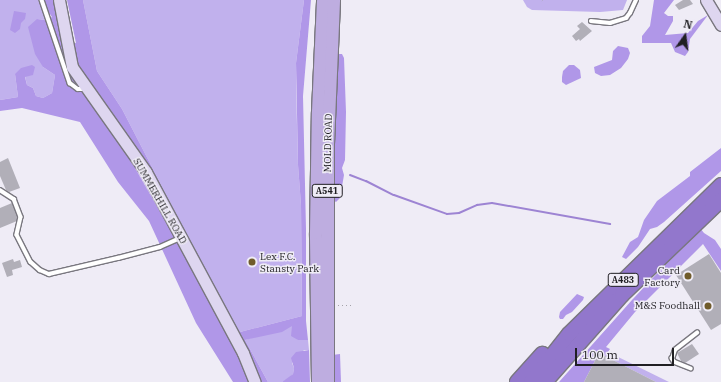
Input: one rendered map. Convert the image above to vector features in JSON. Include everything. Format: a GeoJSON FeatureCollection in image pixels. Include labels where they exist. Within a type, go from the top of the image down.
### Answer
{"type":"FeatureCollection","features":[{"type":"Feature","properties":{"kind":"highway","name":"A483"},"geometry":{"type":"LineString","coordinates":[[531,382],[569,334],[668,235],[721,185]]}},
{"type":"Feature","properties":{"kind":"highway","name":"A483"},"geometry":{"type":"LineString","coordinates":[[545,382],[622,295],[668,249],[721,200]]}},
{"type":"Feature","properties":{"kind":"highway","name":"A483"},"geometry":{"type":"LineString","coordinates":[[517,382],[583,311],[620,276],[668,235]]}},
{"type":"Feature","properties":{"kind":"highway","name":"A483"},"geometry":{"type":"LineString","coordinates":[[556,382],[578,353],[625,302],[668,249]]}},
{"type":"Feature","properties":{"kind":"main road","name":"MOLD ROAD"},"geometry":{"type":"LineString","coordinates":[[324,0],[317,120],[322,305],[328,382]]}},
{"type":"Feature","properties":{"kind":"main road","name":"MOLD ROAD"},"geometry":{"type":"LineString","coordinates":[[318,382],[334,0]]}},
{"type":"Feature","properties":{"kind":"street","name":"SUMMERHILL ROAD"},"geometry":{"type":"LineString","coordinates":[[59,0],[72,67],[146,172],[243,353],[255,382]]}},
{"type":"Feature","properties":{"kind":"street"},"geometry":{"type":"LineString","coordinates":[[706,0],[721,25]]}},
{"type":"Feature","properties":{"kind":"lane"},"geometry":{"type":"LineString","coordinates":[[42,0],[70,83],[78,89],[88,89]]}},
{"type":"Feature","properties":{"kind":"lane"},"geometry":{"type":"LineString","coordinates":[[591,21],[610,23],[626,18],[636,0]]}},
{"type":"Feature","properties":{"kind":"lane"},"geometry":{"type":"LineString","coordinates":[[0,190],[14,199],[21,217],[17,235],[30,262],[40,270],[49,274],[146,251],[181,238]]}},
{"type":"Feature","properties":{"kind":"lane"},"geometry":{"type":"LineString","coordinates":[[691,369],[674,362],[672,359],[676,350],[697,333]]}},
{"type":"Feature","properties":{"kind":"path"},"geometry":{"type":"LineString","coordinates":[[322,305],[352,305]]}},
{"type":"Feature","properties":{"kind":"shaded area"},"geometry":{"type":"Polygon","coordinates":[[[0,0],[39,0],[46,20],[37,19],[43,67],[55,75],[52,93],[43,98],[36,96],[33,88],[27,85],[25,76],[15,74],[18,97],[0,100],[0,0]]]}},
{"type":"Feature","properties":{"kind":"shaded area"},"geometry":{"type":"Polygon","coordinates":[[[44,0],[56,0],[70,44],[76,43],[67,0],[83,0],[97,71],[122,109],[233,324],[240,332],[302,316],[301,205],[298,165],[296,63],[304,0],[311,0],[303,96],[306,229],[306,321],[308,340],[298,340],[291,336],[292,326],[282,332],[245,340],[268,382],[233,382],[196,323],[149,221],[118,182],[80,122],[22,108],[0,111],[0,100],[18,97],[15,74],[21,68],[32,65],[35,67],[33,75],[25,77],[27,85],[33,88],[36,96],[43,98],[52,93],[55,75],[43,67],[35,54],[28,27],[37,19],[46,20],[52,17],[45,7],[44,0]]]}},
{"type":"Feature","properties":{"kind":"shaded area"},"geometry":{"type":"Polygon","coordinates":[[[83,0],[304,0],[296,63],[298,165],[301,205],[302,316],[240,332],[233,324],[122,109],[97,71],[83,0]]]}},
{"type":"Feature","properties":{"kind":"shaded area"},"geometry":{"type":"Polygon","coordinates":[[[523,0],[627,0],[623,10],[600,12],[532,10],[527,7],[523,0]]]}},
{"type":"Feature","properties":{"kind":"shaded area"},"geometry":{"type":"Polygon","coordinates":[[[654,0],[674,0],[664,13],[668,16],[673,16],[673,21],[665,35],[688,33],[698,21],[708,15],[690,39],[688,52],[685,56],[675,52],[671,43],[642,43],[642,36],[650,26],[654,0]]]}},
{"type":"Feature","properties":{"kind":"shaded area"},"geometry":{"type":"Polygon","coordinates":[[[14,11],[26,13],[20,29],[15,33],[10,30],[14,11]]]}},
{"type":"Feature","properties":{"kind":"shaded area"},"geometry":{"type":"Polygon","coordinates":[[[618,46],[628,48],[630,53],[628,59],[621,68],[610,75],[601,76],[595,73],[594,67],[612,60],[613,51],[618,46]]]}},
{"type":"Feature","properties":{"kind":"shaded area"},"geometry":{"type":"Polygon","coordinates":[[[338,54],[342,54],[344,58],[346,112],[345,160],[342,168],[344,175],[340,198],[336,202],[333,200],[333,164],[336,61],[338,54]]]}},
{"type":"Feature","properties":{"kind":"shaded area"},"geometry":{"type":"Polygon","coordinates":[[[569,65],[574,65],[580,70],[581,78],[566,85],[562,82],[562,77],[563,71],[569,65]]]}},
{"type":"Feature","properties":{"kind":"shaded area"},"geometry":{"type":"Polygon","coordinates":[[[721,148],[721,171],[664,222],[657,227],[650,229],[638,247],[626,259],[622,257],[630,242],[638,237],[644,220],[657,201],[690,176],[690,172],[721,148]]]}},
{"type":"Feature","properties":{"kind":"shaded area"},"geometry":{"type":"Polygon","coordinates":[[[700,228],[704,233],[715,240],[721,249],[721,271],[703,244],[635,312],[606,347],[610,349],[605,356],[599,353],[584,382],[559,382],[632,300],[700,228]]]}},
{"type":"Feature","properties":{"kind":"shaded area"},"geometry":{"type":"Polygon","coordinates":[[[577,294],[584,297],[583,300],[572,312],[566,315],[563,319],[560,319],[560,312],[577,294]]]}},
{"type":"Feature","properties":{"kind":"shaded area"},"geometry":{"type":"Polygon","coordinates":[[[292,325],[298,340],[308,340],[309,350],[304,350],[292,363],[294,368],[293,374],[288,379],[282,382],[268,382],[245,340],[292,325]]]}},
{"type":"Feature","properties":{"kind":"shaded area"},"geometry":{"type":"Polygon","coordinates":[[[309,350],[310,382],[282,382],[293,374],[294,368],[291,358],[296,352],[309,350]]]}},
{"type":"Feature","properties":{"kind":"shaded area"},"geometry":{"type":"Polygon","coordinates":[[[608,352],[669,382],[656,382],[605,356],[608,352]]]}},
{"type":"Feature","properties":{"kind":"shaded area"},"geometry":{"type":"Polygon","coordinates":[[[340,354],[341,382],[332,382],[332,355],[340,354]]]}},
{"type":"Feature","properties":{"kind":"building"},"geometry":{"type":"Polygon","coordinates":[[[683,0],[690,0],[693,4],[679,10],[675,5],[683,0]]]}},
{"type":"Feature","properties":{"kind":"building"},"geometry":{"type":"Polygon","coordinates":[[[582,22],[592,31],[580,41],[579,39],[576,41],[572,36],[580,29],[577,26],[582,22]]]}},
{"type":"Feature","properties":{"kind":"building"},"geometry":{"type":"Polygon","coordinates":[[[8,158],[20,188],[9,192],[6,190],[0,176],[0,162],[8,158]]]}},
{"type":"Feature","properties":{"kind":"building"},"geometry":{"type":"Polygon","coordinates":[[[12,203],[18,217],[17,221],[0,228],[0,208],[12,203]]]}},
{"type":"Feature","properties":{"kind":"building","name":"M&S Foodhall"},"geometry":{"type":"Polygon","coordinates":[[[709,254],[721,273],[721,324],[711,330],[676,275],[709,254]]]}},
{"type":"Feature","properties":{"kind":"building"},"geometry":{"type":"Polygon","coordinates":[[[13,259],[14,262],[20,260],[22,267],[12,270],[13,275],[7,277],[2,263],[13,259]]]}},
{"type":"Feature","properties":{"kind":"building"},"geometry":{"type":"Polygon","coordinates":[[[692,344],[699,354],[685,363],[681,361],[677,353],[692,344]]]}},
{"type":"Feature","properties":{"kind":"building"},"geometry":{"type":"Polygon","coordinates":[[[599,353],[605,356],[656,382],[584,382],[599,353]]]}},
{"type":"Feature","properties":{"kind":"waterway"},"geometry":{"type":"LineString","coordinates":[[350,175],[394,195],[447,214],[459,213],[477,205],[492,203],[610,224]]}},
{"type":"Feature","properties":{"kind":"place","name":"Lex F.C. Stansty Park"},"geometry":{"type":"Point","coordinates":[252,262]}},
{"type":"Feature","properties":{"kind":"place","name":"Card Factory"},"geometry":{"type":"Point","coordinates":[688,276]}},
{"type":"Feature","properties":{"kind":"place","name":"M&S Foodhall"},"geometry":{"type":"Point","coordinates":[708,306]}}]}
